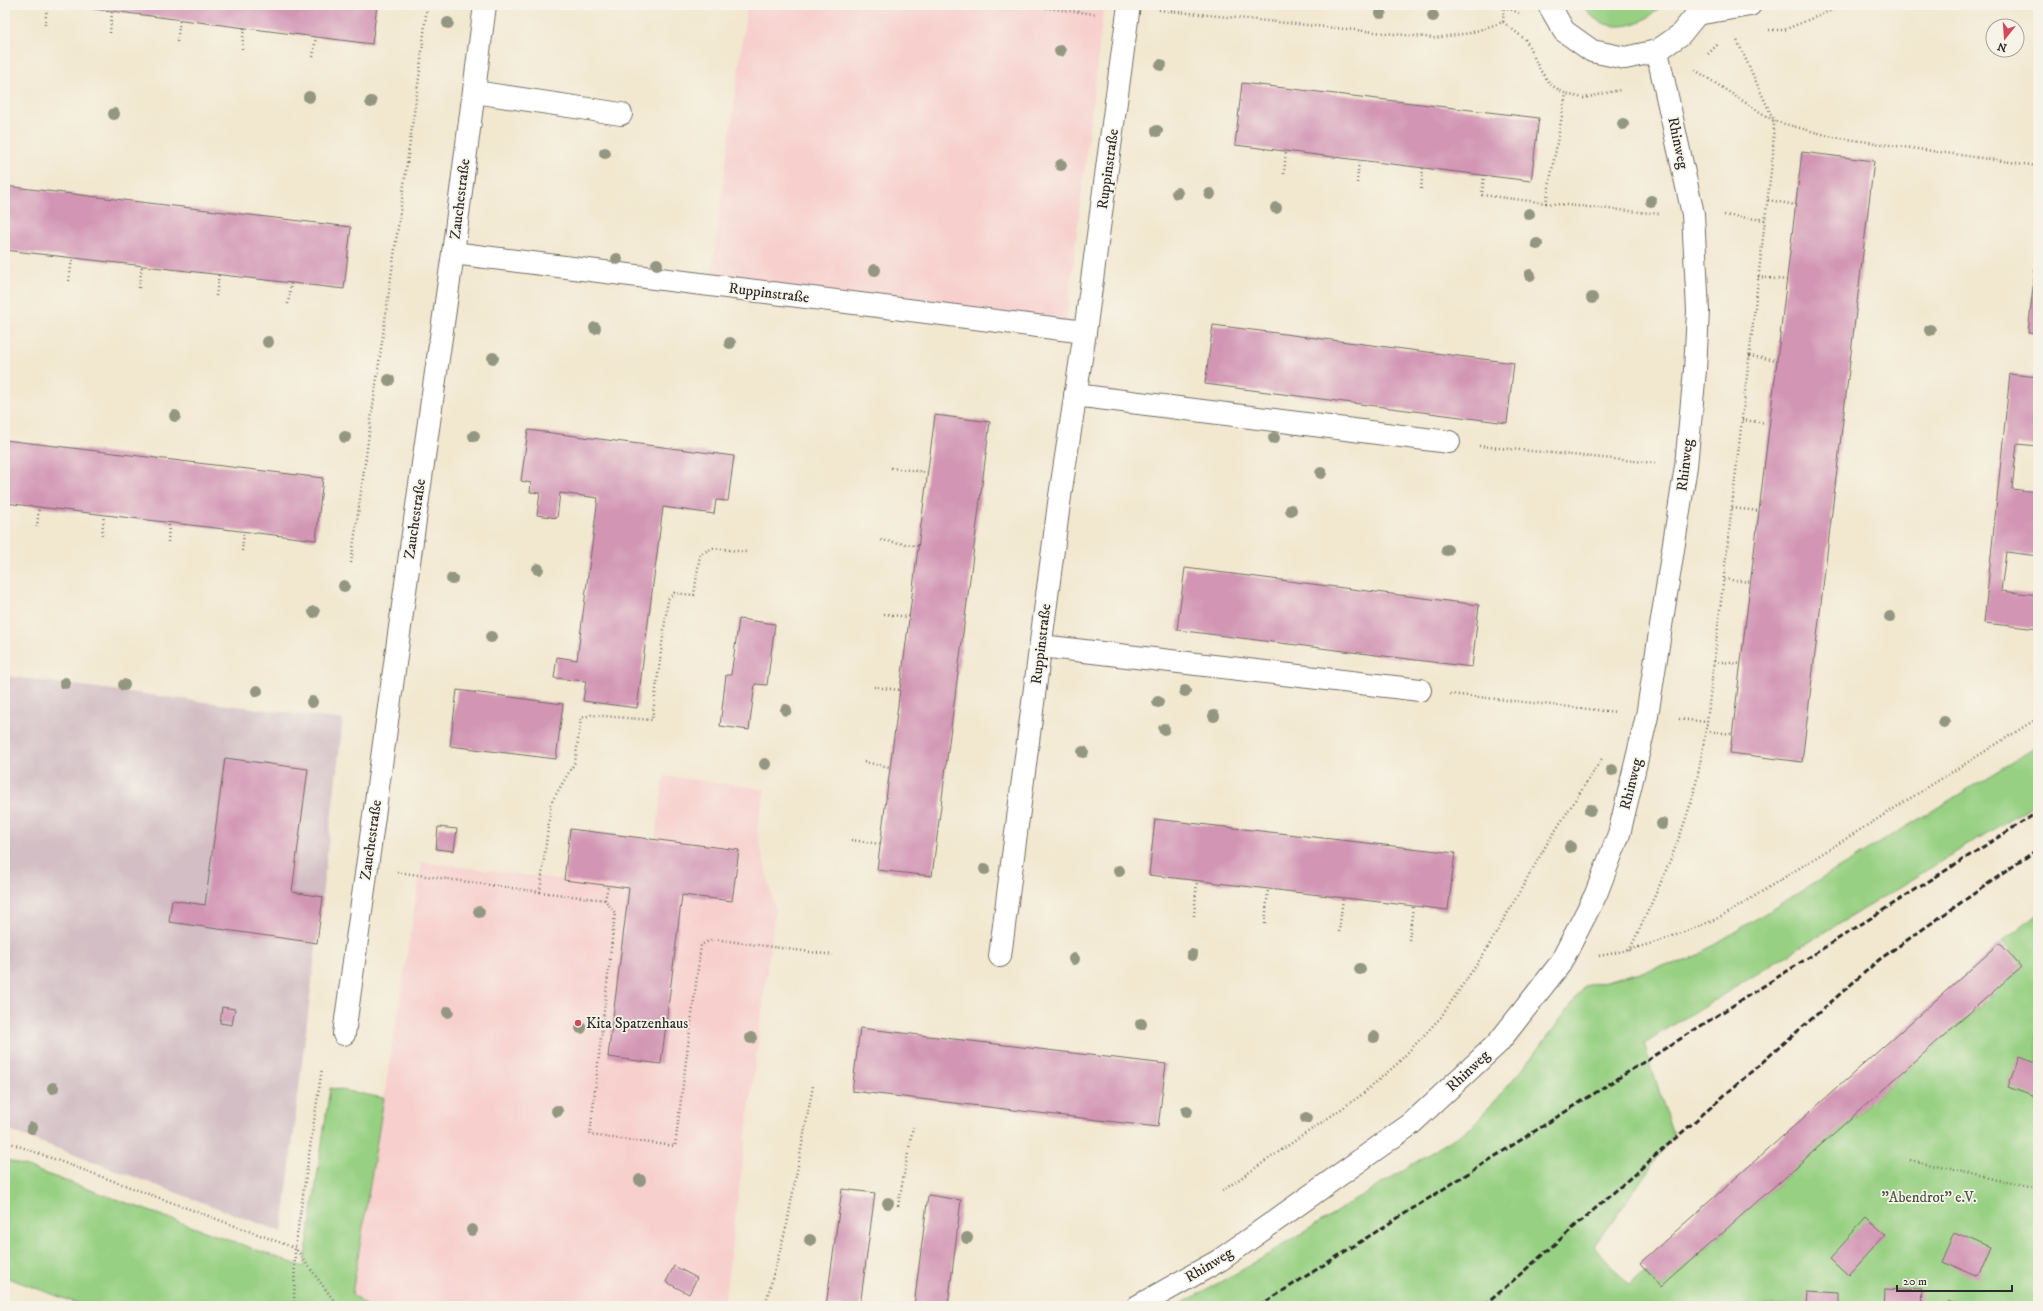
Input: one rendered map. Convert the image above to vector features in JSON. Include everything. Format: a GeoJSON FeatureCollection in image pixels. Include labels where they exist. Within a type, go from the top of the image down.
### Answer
{"type":"FeatureCollection","features":[{"type":"Feature","properties":{"kind":"street","name":"Zauchestraße"},"geometry":{"type":"LineString","coordinates":[[344,1034],[453,254],[485,5]]}},
{"type":"Feature","properties":{"kind":"street"},"geometry":{"type":"LineString","coordinates":[[1549,5],[1564,31],[1592,51],[1625,58],[1657,51],[1680,35],[1698,9],[1750,5]]}},
{"type":"Feature","properties":{"kind":"street","name":"Ruppinstraße"},"geometry":{"type":"LineString","coordinates":[[1000,956],[1128,10]]}},
{"type":"Feature","properties":{"kind":"street","name":"Rhinweg"},"geometry":{"type":"LineString","coordinates":[[1138,1306],[1220,1260],[1411,1124],[1498,1043],[1560,964],[1596,894],[1618,834],[1647,716],[1686,466],[1696,370],[1698,311],[1693,214],[1657,51]]}},
{"type":"Feature","properties":{"kind":"street"},"geometry":{"type":"LineString","coordinates":[[474,92],[621,114]]}},
{"type":"Feature","properties":{"kind":"street","name":"Ruppinstraße"},"geometry":{"type":"LineString","coordinates":[[453,254],[1084,332]]}},
{"type":"Feature","properties":{"kind":"street"},"geometry":{"type":"LineString","coordinates":[[1075,396],[1449,442]]}},
{"type":"Feature","properties":{"kind":"street"},"geometry":{"type":"LineString","coordinates":[[1041,646],[1420,690]]}},
{"type":"Feature","properties":{"kind":"path"},"geometry":{"type":"LineString","coordinates":[[45,26],[47,5]]}},
{"type":"Feature","properties":{"kind":"path"},"geometry":{"type":"LineString","coordinates":[[351,563],[419,78],[427,5]]}},
{"type":"Feature","properties":{"kind":"path"},"geometry":{"type":"LineString","coordinates":[[1022,5],[1128,10],[1434,38],[1470,33],[1503,22]]}},
{"type":"Feature","properties":{"kind":"path"},"geometry":{"type":"LineString","coordinates":[[1503,22],[1504,5]]}},
{"type":"Feature","properties":{"kind":"path"},"geometry":{"type":"LineString","coordinates":[[1762,30],[1784,30],[1844,5]]}},
{"type":"Feature","properties":{"kind":"path"},"geometry":{"type":"LineString","coordinates":[[110,33],[112,12]]}},
{"type":"Feature","properties":{"kind":"path"},"geometry":{"type":"LineString","coordinates":[[177,42],[180,20]]}},
{"type":"Feature","properties":{"kind":"path"},"geometry":{"type":"LineString","coordinates":[[1503,22],[1526,40],[1540,70],[1551,85],[1566,94],[1584,98],[1622,90]]}},
{"type":"Feature","properties":{"kind":"path"},"geometry":{"type":"LineString","coordinates":[[242,49],[244,28]]}},
{"type":"Feature","properties":{"kind":"path"},"geometry":{"type":"LineString","coordinates":[[313,57],[316,37]]}},
{"type":"Feature","properties":{"kind":"path"},"geometry":{"type":"LineString","coordinates":[[1629,951],[1654,898],[1678,840],[1692,798],[1706,731],[1724,579],[1773,155],[1774,121],[1736,37]]}},
{"type":"Feature","properties":{"kind":"path"},"geometry":{"type":"LineString","coordinates":[[1693,68],[1774,121],[1833,137],[2038,166]]}},
{"type":"Feature","properties":{"kind":"path"},"geometry":{"type":"LineString","coordinates":[[1546,203],[1566,94]]}},
{"type":"Feature","properties":{"kind":"path"},"geometry":{"type":"LineString","coordinates":[[1284,174],[1286,151]]}},
{"type":"Feature","properties":{"kind":"path"},"geometry":{"type":"LineString","coordinates":[[1357,182],[1359,160]]}},
{"type":"Feature","properties":{"kind":"path"},"geometry":{"type":"LineString","coordinates":[[1421,189],[1423,168]]}},
{"type":"Feature","properties":{"kind":"path"},"geometry":{"type":"LineString","coordinates":[[1484,175],[1482,196],[1661,214],[1716,214],[1765,220]]}},
{"type":"Feature","properties":{"kind":"path"},"geometry":{"type":"LineString","coordinates":[[1768,200],[1796,205]]}},
{"type":"Feature","properties":{"kind":"path"},"geometry":{"type":"LineString","coordinates":[[69,281],[72,258]]}},
{"type":"Feature","properties":{"kind":"path"},"geometry":{"type":"LineString","coordinates":[[139,288],[142,266]]}},
{"type":"Feature","properties":{"kind":"path"},"geometry":{"type":"LineString","coordinates":[[216,296],[219,274]]}},
{"type":"Feature","properties":{"kind":"path"},"geometry":{"type":"LineString","coordinates":[[1758,276],[1787,280]]}},
{"type":"Feature","properties":{"kind":"path"},"geometry":{"type":"LineString","coordinates":[[288,304],[291,283]]}},
{"type":"Feature","properties":{"kind":"path"},"geometry":{"type":"LineString","coordinates":[[1749,356],[1777,360]]}},
{"type":"Feature","properties":{"kind":"path"},"geometry":{"type":"LineString","coordinates":[[1742,420],[1766,423]]}},
{"type":"Feature","properties":{"kind":"path"},"geometry":{"type":"LineString","coordinates":[[1449,442],[1686,466]]}},
{"type":"Feature","properties":{"kind":"path"},"geometry":{"type":"LineString","coordinates":[[891,468],[927,472]]}},
{"type":"Feature","properties":{"kind":"path"},"geometry":{"type":"LineString","coordinates":[[37,527],[39,507]]}},
{"type":"Feature","properties":{"kind":"path"},"geometry":{"type":"LineString","coordinates":[[1732,508],[1759,511]]}},
{"type":"Feature","properties":{"kind":"path"},"geometry":{"type":"LineString","coordinates":[[102,535],[104,515]]}},
{"type":"Feature","properties":{"kind":"path"},"geometry":{"type":"LineString","coordinates":[[168,542],[170,523]]}},
{"type":"Feature","properties":{"kind":"path"},"geometry":{"type":"LineString","coordinates":[[242,551],[244,532]]}},
{"type":"Feature","properties":{"kind":"path"},"geometry":{"type":"LineString","coordinates":[[881,540],[918,546]]}},
{"type":"Feature","properties":{"kind":"path"},"geometry":{"type":"LineString","coordinates":[[540,892],[551,803],[575,762],[581,718],[591,715],[652,720],[668,598],[674,593],[694,595],[700,554],[713,548],[746,552]]}},
{"type":"Feature","properties":{"kind":"path"},"geometry":{"type":"LineString","coordinates":[[1724,579],[1750,582]]}},
{"type":"Feature","properties":{"kind":"path"},"geometry":{"type":"LineString","coordinates":[[884,614],[909,618]]}},
{"type":"Feature","properties":{"kind":"path"},"geometry":{"type":"LineString","coordinates":[[1714,661],[1740,664]]}},
{"type":"Feature","properties":{"kind":"path"},"geometry":{"type":"LineString","coordinates":[[874,687],[900,690]]}},
{"type":"Feature","properties":{"kind":"path"},"geometry":{"type":"LineString","coordinates":[[1420,690],[1707,722]]}},
{"type":"Feature","properties":{"kind":"path"},"geometry":{"type":"LineString","coordinates":[[1614,720],[1616,712]]}},
{"type":"Feature","properties":{"kind":"path"},"geometry":{"type":"LineString","coordinates":[[1560,964],[1629,951],[1673,938],[1723,916],[2038,718]]}},
{"type":"Feature","properties":{"kind":"path"},"geometry":{"type":"LineString","coordinates":[[1706,731],[1732,734]]}},
{"type":"Feature","properties":{"kind":"path"},"geometry":{"type":"LineString","coordinates":[[1222,1191],[1360,1096],[1397,1064],[1441,1017],[1487,949],[1548,842],[1604,756]]}},
{"type":"Feature","properties":{"kind":"path"},"geometry":{"type":"LineString","coordinates":[[864,762],[890,767]]}},
{"type":"Feature","properties":{"kind":"path"},"geometry":{"type":"LineString","coordinates":[[851,840],[880,844]]}},
{"type":"Feature","properties":{"kind":"path"},"geometry":{"type":"LineString","coordinates":[[367,868],[605,900],[615,913],[590,1135],[675,1146],[701,945],[713,940],[833,955]]}},
{"type":"Feature","properties":{"kind":"path"},"geometry":{"type":"LineString","coordinates":[[1194,916],[1197,881]]}},
{"type":"Feature","properties":{"kind":"path"},"geometry":{"type":"LineString","coordinates":[[605,900],[608,886]]}},
{"type":"Feature","properties":{"kind":"path"},"geometry":{"type":"LineString","coordinates":[[1265,924],[1268,889]]}},
{"type":"Feature","properties":{"kind":"path"},"geometry":{"type":"LineString","coordinates":[[1339,932],[1343,898]]}},
{"type":"Feature","properties":{"kind":"path"},"geometry":{"type":"LineString","coordinates":[[1409,940],[1413,906]]}},
{"type":"Feature","properties":{"kind":"path"},"geometry":{"type":"LineString","coordinates":[[294,1306],[295,1248],[322,1068]]}},
{"type":"Feature","properties":{"kind":"path"},"geometry":{"type":"LineString","coordinates":[[765,1306],[787,1224],[813,1086]]}},
{"type":"Feature","properties":{"kind":"path"},"geometry":{"type":"LineString","coordinates":[[898,1206],[913,1127]]}},
{"type":"Feature","properties":{"kind":"path"},"geometry":{"type":"LineString","coordinates":[[5,1141],[295,1248],[338,1306]]}},
{"type":"Feature","properties":{"kind":"path"},"geometry":{"type":"LineString","coordinates":[[1910,1160],[2038,1188]]}},
{"type":"Feature","properties":{"kind":"shaded area"},"geometry":{"type":"Polygon","coordinates":[[[747,5],[1104,5],[1066,324],[711,278],[747,5]]]}},
{"type":"Feature","properties":{"kind":"shaded area"},"geometry":{"type":"Polygon","coordinates":[[[5,676],[343,720],[282,1232],[5,1129],[5,676]]]}},
{"type":"Feature","properties":{"kind":"shaded area","name":"Kita Spatzenhaus"},"geometry":{"type":"Polygon","coordinates":[[[664,776],[765,789],[757,830],[775,910],[724,1306],[367,1306],[352,1294],[422,862],[564,880],[570,829],[655,840],[664,776]]]}},
{"type":"Feature","properties":{"kind":"green space"},"geometry":{"type":"Polygon","coordinates":[[[1583,5],[1661,5],[1644,20],[1622,26],[1600,22],[1590,15],[1583,5]]]}},
{"type":"Feature","properties":{"kind":"green space","name":"\"Abendrot\" e.V."},"geometry":{"type":"Polygon","coordinates":[[[2038,746],[2038,802],[1644,1043],[1673,1135],[1595,1246],[1629,1286],[1646,1271],[1661,1288],[2023,967],[2002,941],[2038,914],[2038,1306],[1177,1306],[1251,1265],[1472,1127],[1534,1055],[1585,986],[1689,960],[2038,746]]]}},
{"type":"Feature","properties":{"kind":"green space"},"geometry":{"type":"Polygon","coordinates":[[[330,1088],[384,1098],[352,1294],[367,1306],[85,1306],[5,1277],[5,1159],[304,1267],[330,1088]]]}},
{"type":"Feature","properties":{"kind":"building"},"geometry":{"type":"Polygon","coordinates":[[[64,5],[377,5],[372,44],[64,5]]]}},
{"type":"Feature","properties":{"kind":"building"},"geometry":{"type":"Polygon","coordinates":[[[1242,83],[1539,118],[1531,181],[1235,145],[1242,83]]]}},
{"type":"Feature","properties":{"kind":"building"},"geometry":{"type":"Polygon","coordinates":[[[1802,152],[1874,161],[1802,762],[1730,753],[1802,152]]]}},
{"type":"Feature","properties":{"kind":"building"},"geometry":{"type":"Polygon","coordinates":[[[5,186],[351,227],[344,289],[5,250],[5,186]]]}},
{"type":"Feature","properties":{"kind":"building"},"geometry":{"type":"Polygon","coordinates":[[[2035,269],[2038,269],[2038,334],[2028,333],[2035,269]]]}},
{"type":"Feature","properties":{"kind":"building"},"geometry":{"type":"Polygon","coordinates":[[[1213,325],[1514,363],[1507,423],[1205,384],[1213,325]]]}},
{"type":"Feature","properties":{"kind":"building"},"geometry":{"type":"Polygon","coordinates":[[[2010,374],[2038,377],[2038,446],[2017,444],[2012,489],[2038,492],[2038,556],[2006,552],[2001,591],[2038,595],[2038,629],[1984,623],[2010,374]]]}},
{"type":"Feature","properties":{"kind":"building"},"geometry":{"type":"Polygon","coordinates":[[[935,415],[990,422],[932,876],[877,870],[935,415]]]}},
{"type":"Feature","properties":{"kind":"building"},"geometry":{"type":"Polygon","coordinates":[[[528,430],[734,456],[728,501],[716,500],[714,514],[663,507],[637,708],[583,701],[586,681],[554,678],[557,657],[577,660],[598,498],[560,493],[557,518],[537,515],[540,493],[530,492],[531,483],[521,481],[528,430]]]}},
{"type":"Feature","properties":{"kind":"building"},"geometry":{"type":"Polygon","coordinates":[[[5,440],[323,478],[316,540],[5,503],[5,440]]]}},
{"type":"Feature","properties":{"kind":"building"},"geometry":{"type":"Polygon","coordinates":[[[1185,568],[1479,605],[1472,667],[1177,630],[1185,568]]]}},
{"type":"Feature","properties":{"kind":"building"},"geometry":{"type":"Polygon","coordinates":[[[739,619],[775,624],[767,685],[755,684],[749,730],[720,726],[726,675],[731,675],[739,619]]]}},
{"type":"Feature","properties":{"kind":"building"},"geometry":{"type":"Polygon","coordinates":[[[457,690],[563,704],[556,759],[450,746],[457,690]]]}},
{"type":"Feature","properties":{"kind":"building"},"geometry":{"type":"Polygon","coordinates":[[[225,758],[308,769],[292,892],[323,897],[317,943],[169,922],[172,900],[205,905],[225,758]]]}},
{"type":"Feature","properties":{"kind":"building"},"geometry":{"type":"Polygon","coordinates":[[[1155,819],[1455,853],[1448,910],[1149,875],[1155,819]]]}},
{"type":"Feature","properties":{"kind":"building"},"geometry":{"type":"Polygon","coordinates":[[[438,827],[457,829],[454,851],[436,849],[438,827]]]}},
{"type":"Feature","properties":{"kind":"building"},"geometry":{"type":"Polygon","coordinates":[[[570,829],[739,850],[732,901],[682,895],[661,1064],[608,1057],[629,888],[564,880],[570,829]]]}},
{"type":"Feature","properties":{"kind":"building"},"geometry":{"type":"Polygon","coordinates":[[[2000,943],[2021,967],[1661,1287],[1640,1263],[2000,943]]]}},
{"type":"Feature","properties":{"kind":"building"},"geometry":{"type":"Polygon","coordinates":[[[222,1007],[235,1009],[232,1025],[220,1023],[222,1007]]]}},
{"type":"Feature","properties":{"kind":"building"},"geometry":{"type":"Polygon","coordinates":[[[860,1028],[1166,1064],[1158,1127],[852,1091],[860,1028]]]}},
{"type":"Feature","properties":{"kind":"building"},"geometry":{"type":"Polygon","coordinates":[[[2019,1056],[2038,1063],[2038,1098],[2008,1087],[2019,1056]]]}},
{"type":"Feature","properties":{"kind":"building"},"geometry":{"type":"Polygon","coordinates":[[[842,1189],[875,1193],[860,1306],[826,1306],[842,1189]]]}},
{"type":"Feature","properties":{"kind":"building"},"geometry":{"type":"Polygon","coordinates":[[[928,1195],[961,1200],[948,1306],[914,1306],[928,1195]]]}},
{"type":"Feature","properties":{"kind":"building"},"geometry":{"type":"Polygon","coordinates":[[[1867,1218],[1885,1234],[1848,1275],[1830,1258],[1867,1218]]]}},
{"type":"Feature","properties":{"kind":"building"},"geometry":{"type":"Polygon","coordinates":[[[1954,1232],[1991,1248],[1978,1278],[1941,1262],[1954,1232]]]}},
{"type":"Feature","properties":{"kind":"building"},"geometry":{"type":"Polygon","coordinates":[[[674,1266],[697,1278],[689,1294],[666,1282],[674,1266]]]}},
{"type":"Feature","properties":{"kind":"building"},"geometry":{"type":"Polygon","coordinates":[[[1883,1288],[1923,1290],[1922,1306],[1882,1306],[1883,1288]]]}},
{"type":"Feature","properties":{"kind":"building"},"geometry":{"type":"Polygon","coordinates":[[[1807,1292],[1839,1294],[1839,1306],[1806,1306],[1807,1292]]]}},
{"type":"Feature","properties":{"kind":"building"},"geometry":{"type":"Polygon","coordinates":[[[1949,1302],[1968,1305],[1968,1306],[1948,1306],[1949,1302]]]}},
{"type":"Feature","properties":{"kind":"railway"},"geometry":{"type":"LineString","coordinates":[[1259,1306],[2038,812]]}},
{"type":"Feature","properties":{"kind":"railway"},"geometry":{"type":"LineString","coordinates":[[1484,1306],[1880,959],[2038,849]]}},
{"type":"Feature","properties":{"kind":"place","name":"Kita Spatzenhaus"},"geometry":{"type":"Point","coordinates":[578,1023]}}]}
